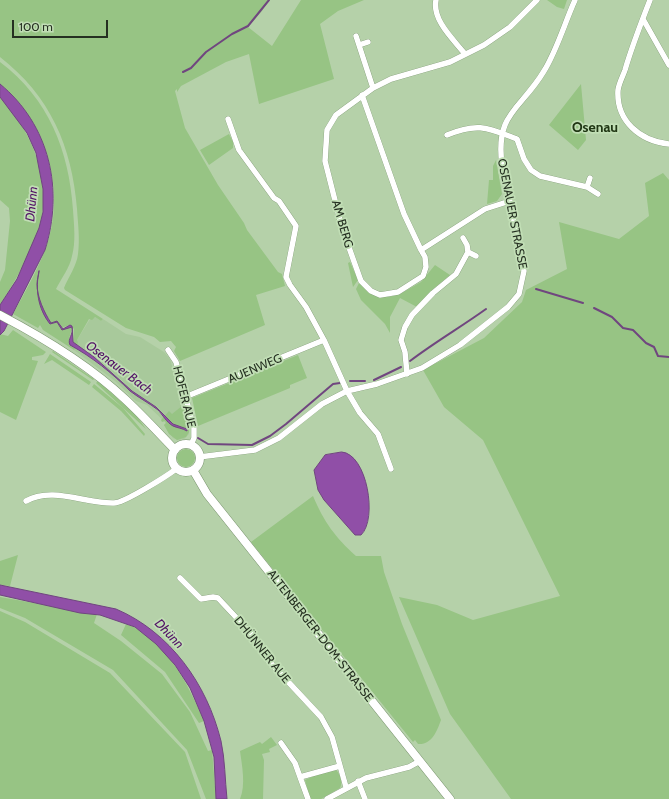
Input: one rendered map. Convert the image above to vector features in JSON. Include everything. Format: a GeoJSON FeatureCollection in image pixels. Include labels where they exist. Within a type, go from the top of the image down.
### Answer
{"type":"FeatureCollection","features":[{"type":"Feature","properties":{"kind":"main road"},"geometry":{"type":"LineString","coordinates":[[0,316],[15,323],[61,351],[100,379],[128,401],[175,450]]}},
{"type":"Feature","properties":{"kind":"main road"},"geometry":{"type":"LineString","coordinates":[[183,445],[190,445],[196,450],[199,457],[197,466],[193,470],[185,472],[176,469],[172,460],[175,450],[183,445]]}},
{"type":"Feature","properties":{"kind":"main road","name":"ALTENBERGER-DOM-STRASSE"},"geometry":{"type":"LineString","coordinates":[[193,470],[207,494],[450,799]]}},
{"type":"Feature","properties":{"kind":"street"},"geometry":{"type":"LineString","coordinates":[[436,0],[434,9],[438,18],[465,54]]}},
{"type":"Feature","properties":{"kind":"street","name":"AM BERG"},"geometry":{"type":"LineString","coordinates":[[362,95],[404,214],[425,257],[426,267],[423,276],[398,292],[380,295],[370,291],[361,281],[342,228],[325,161],[327,130],[336,115],[362,95],[373,88],[391,79],[450,62],[484,45],[510,27],[538,0]]}},
{"type":"Feature","properties":{"kind":"street","name":"OSENAUER STRASSE"},"geometry":{"type":"LineString","coordinates":[[199,457],[254,450],[279,438],[322,404],[347,391],[378,384],[422,368],[460,345],[508,307],[518,294],[524,271],[502,165],[500,147],[501,134],[509,116],[544,71],[575,0]]}},
{"type":"Feature","properties":{"kind":"street"},"geometry":{"type":"LineString","coordinates":[[650,0],[618,89],[620,110],[631,128],[655,142],[669,144]]}},
{"type":"Feature","properties":{"kind":"street"},"geometry":{"type":"LineString","coordinates":[[643,19],[669,65]]}},
{"type":"Feature","properties":{"kind":"street"},"geometry":{"type":"LineString","coordinates":[[356,36],[373,88]]}},
{"type":"Feature","properties":{"kind":"street"},"geometry":{"type":"LineString","coordinates":[[359,46],[368,42]]}},
{"type":"Feature","properties":{"kind":"street"},"geometry":{"type":"LineString","coordinates":[[228,119],[239,150],[296,226],[286,277],[306,307],[324,340],[347,391],[360,413],[378,434],[391,469]]}},
{"type":"Feature","properties":{"kind":"street"},"geometry":{"type":"LineString","coordinates":[[448,135],[463,128],[477,126],[518,139],[524,159],[531,170],[540,176],[587,187],[598,194]]}},
{"type":"Feature","properties":{"kind":"street"},"geometry":{"type":"LineString","coordinates":[[587,187],[590,178]]}},
{"type":"Feature","properties":{"kind":"street"},"geometry":{"type":"LineString","coordinates":[[421,250],[484,209],[510,202]]}},
{"type":"Feature","properties":{"kind":"street"},"geometry":{"type":"LineString","coordinates":[[408,374],[405,352],[401,340],[405,327],[412,315],[433,293],[452,279],[468,252],[467,245],[463,238]]}},
{"type":"Feature","properties":{"kind":"street"},"geometry":{"type":"LineString","coordinates":[[468,252],[476,256]]}},
{"type":"Feature","properties":{"kind":"street","name":"AUENWEG"},"geometry":{"type":"LineString","coordinates":[[185,397],[324,340]]}},
{"type":"Feature","properties":{"kind":"street","name":"HOFER AUE"},"geometry":{"type":"LineString","coordinates":[[168,350],[176,362],[194,428],[194,438],[190,445]]}},
{"type":"Feature","properties":{"kind":"street"},"geometry":{"type":"LineString","coordinates":[[26,501],[41,495],[116,503],[168,475],[176,469]]}},
{"type":"Feature","properties":{"kind":"street","name":"DHÜNNER AUE"},"geometry":{"type":"LineString","coordinates":[[180,578],[201,599],[213,597],[218,598],[259,642],[265,657],[321,717],[332,737],[346,787]]}},
{"type":"Feature","properties":{"kind":"street"},"geometry":{"type":"LineString","coordinates":[[281,743],[295,763],[308,799]]}},
{"type":"Feature","properties":{"kind":"street"},"geometry":{"type":"LineString","coordinates":[[327,799],[358,781],[409,768],[420,761]]}},
{"type":"Feature","properties":{"kind":"street"},"geometry":{"type":"LineString","coordinates":[[300,777],[340,766]]}},
{"type":"Feature","properties":{"kind":"street"},"geometry":{"type":"LineString","coordinates":[[358,781],[365,799]]}},
{"type":"Feature","properties":{"kind":"shaded area"},"geometry":{"type":"Polygon","coordinates":[[[0,0],[269,0],[262,11],[248,27],[272,46],[301,0],[364,0],[338,11],[320,24],[334,79],[259,104],[249,54],[226,62],[181,86],[177,92],[177,89],[175,91],[185,128],[218,185],[244,223],[247,230],[278,272],[282,274],[285,286],[256,295],[265,325],[180,361],[174,351],[176,347],[171,341],[160,342],[154,337],[126,328],[65,290],[64,288],[74,267],[79,248],[77,209],[70,164],[64,144],[45,106],[32,88],[0,57],[0,0]]]}},
{"type":"Feature","properties":{"kind":"shaded area"},"geometry":{"type":"Polygon","coordinates":[[[547,0],[567,0],[564,9],[557,7],[547,0]]]}},
{"type":"Feature","properties":{"kind":"shaded area"},"geometry":{"type":"Polygon","coordinates":[[[0,62],[32,92],[44,110],[61,147],[67,167],[73,210],[74,245],[69,264],[56,289],[103,319],[101,321],[95,317],[92,320],[89,319],[77,340],[77,346],[73,342],[74,329],[70,325],[61,328],[59,324],[61,329],[69,327],[72,328],[69,339],[72,347],[76,348],[74,350],[43,330],[40,325],[38,328],[13,314],[33,277],[46,248],[53,217],[54,196],[52,175],[47,154],[39,134],[15,99],[0,84],[0,62]]]}},
{"type":"Feature","properties":{"kind":"shaded area"},"geometry":{"type":"Polygon","coordinates":[[[0,84],[17,100],[31,119],[41,139],[48,160],[52,182],[53,205],[51,227],[45,250],[4,331],[0,335],[0,305],[17,279],[39,228],[43,212],[43,189],[36,153],[27,133],[0,97],[0,84]]]}},
{"type":"Feature","properties":{"kind":"shaded area"},"geometry":{"type":"Polygon","coordinates":[[[581,84],[586,140],[578,150],[549,125],[581,84]]]}},
{"type":"Feature","properties":{"kind":"shaded area"},"geometry":{"type":"Polygon","coordinates":[[[0,97],[11,110],[30,141],[41,174],[43,209],[40,226],[33,246],[23,267],[0,305],[0,282],[5,270],[10,221],[9,208],[0,200],[0,97]]]}},
{"type":"Feature","properties":{"kind":"shaded area"},"geometry":{"type":"Polygon","coordinates":[[[229,134],[233,142],[233,148],[209,165],[200,150],[229,134]]]}},
{"type":"Feature","properties":{"kind":"shaded area"},"geometry":{"type":"Polygon","coordinates":[[[496,160],[502,194],[497,201],[487,204],[489,180],[493,180],[493,166],[496,160]]]}},
{"type":"Feature","properties":{"kind":"shaded area"},"geometry":{"type":"Polygon","coordinates":[[[663,173],[669,180],[669,799],[511,799],[450,714],[399,597],[437,605],[473,620],[560,596],[483,440],[444,407],[423,370],[484,338],[522,302],[526,290],[567,269],[559,222],[619,239],[649,216],[645,183],[663,173]]]}},
{"type":"Feature","properties":{"kind":"shaded area"},"geometry":{"type":"Polygon","coordinates":[[[350,262],[358,280],[353,287],[348,263],[350,262]]]}},
{"type":"Feature","properties":{"kind":"shaded area"},"geometry":{"type":"Polygon","coordinates":[[[435,265],[450,275],[433,289],[417,307],[400,298],[390,317],[390,333],[385,324],[361,300],[356,289],[360,281],[380,297],[389,297],[400,294],[421,282],[435,265]]]}},
{"type":"Feature","properties":{"kind":"shaded area"},"geometry":{"type":"Polygon","coordinates":[[[38,290],[41,304],[51,323],[57,321],[63,329],[70,325],[72,327],[62,330],[57,322],[50,324],[38,299],[38,290]]]}},
{"type":"Feature","properties":{"kind":"shaded area"},"geometry":{"type":"Polygon","coordinates":[[[95,317],[101,321],[103,319],[126,334],[140,337],[164,352],[170,359],[189,424],[189,434],[184,439],[178,440],[173,438],[164,425],[166,423],[147,405],[136,401],[115,381],[74,350],[76,348],[79,349],[127,385],[94,357],[77,346],[77,340],[90,319],[95,317]],[[127,385],[131,391],[157,410],[172,426],[170,421],[156,407],[132,391],[127,385]]]}},
{"type":"Feature","properties":{"kind":"shaded area"},"geometry":{"type":"Polygon","coordinates":[[[13,330],[46,352],[43,355],[32,357],[32,360],[38,361],[16,420],[0,412],[0,334],[8,336],[13,330]]]}},
{"type":"Feature","properties":{"kind":"shaded area"},"geometry":{"type":"Polygon","coordinates":[[[72,330],[73,342],[94,357],[132,391],[156,407],[173,424],[187,429],[187,431],[171,425],[158,410],[130,391],[94,360],[70,345],[69,341],[72,330]]]}},
{"type":"Feature","properties":{"kind":"shaded area"},"geometry":{"type":"Polygon","coordinates":[[[53,351],[94,379],[93,380],[52,352],[53,351]]]}},
{"type":"Feature","properties":{"kind":"shaded area"},"geometry":{"type":"Polygon","coordinates":[[[50,354],[91,382],[89,385],[52,360],[44,364],[50,354]]]}},
{"type":"Feature","properties":{"kind":"shaded area"},"geometry":{"type":"Polygon","coordinates":[[[298,355],[307,378],[290,385],[290,388],[198,426],[192,398],[298,355]]]}},
{"type":"Feature","properties":{"kind":"shaded area"},"geometry":{"type":"Polygon","coordinates":[[[98,381],[136,415],[146,429],[96,383],[98,381]]]}},
{"type":"Feature","properties":{"kind":"shaded area"},"geometry":{"type":"Polygon","coordinates":[[[94,384],[123,408],[145,434],[144,436],[121,411],[92,387],[94,384]]]}},
{"type":"Feature","properties":{"kind":"shaded area"},"geometry":{"type":"Polygon","coordinates":[[[182,406],[185,408],[189,423],[189,432],[186,437],[177,440],[169,434],[164,425],[166,423],[165,421],[162,422],[161,420],[169,411],[172,414],[182,406]]]}},
{"type":"Feature","properties":{"kind":"shaded area"},"geometry":{"type":"Polygon","coordinates":[[[186,449],[190,450],[194,454],[194,462],[190,466],[186,467],[182,466],[178,462],[177,458],[178,454],[182,450],[186,449]]]}},
{"type":"Feature","properties":{"kind":"shaded area"},"geometry":{"type":"Polygon","coordinates":[[[342,452],[351,455],[358,464],[367,488],[369,516],[366,527],[361,535],[355,535],[324,500],[318,490],[314,470],[325,455],[342,452]]]}},
{"type":"Feature","properties":{"kind":"shaded area"},"geometry":{"type":"Polygon","coordinates":[[[313,496],[321,514],[331,529],[356,556],[381,556],[384,572],[402,624],[441,720],[438,729],[430,740],[423,744],[418,744],[415,740],[413,742],[251,542],[313,496]]]}},
{"type":"Feature","properties":{"kind":"shaded area"},"geometry":{"type":"Polygon","coordinates":[[[18,555],[10,586],[0,585],[0,561],[18,555]]]}},
{"type":"Feature","properties":{"kind":"shaded area"},"geometry":{"type":"Polygon","coordinates":[[[0,585],[116,609],[153,631],[169,646],[184,662],[196,680],[215,720],[221,741],[227,799],[216,799],[214,757],[204,721],[190,688],[175,665],[156,644],[135,627],[100,615],[80,613],[0,595],[0,585]]]}},
{"type":"Feature","properties":{"kind":"shaded area"},"geometry":{"type":"Polygon","coordinates":[[[0,597],[97,614],[94,623],[121,641],[162,674],[190,712],[208,751],[212,750],[216,799],[206,799],[187,750],[113,670],[25,618],[0,608],[0,597]]]}},
{"type":"Feature","properties":{"kind":"shaded area"},"geometry":{"type":"Polygon","coordinates":[[[0,611],[25,622],[110,673],[185,752],[201,799],[0,799],[0,611]]]}},
{"type":"Feature","properties":{"kind":"shaded area"},"geometry":{"type":"Polygon","coordinates":[[[126,624],[140,630],[164,651],[183,678],[204,721],[199,723],[165,672],[121,635],[126,624]]]}},
{"type":"Feature","properties":{"kind":"shaded area"},"geometry":{"type":"Polygon","coordinates":[[[271,737],[277,745],[269,749],[270,752],[262,754],[264,760],[263,799],[240,799],[243,782],[240,751],[260,742],[262,744],[271,737]]]}},
{"type":"Feature","properties":{"kind":"shaded area"},"geometry":{"type":"Polygon","coordinates":[[[336,770],[341,778],[340,788],[321,799],[310,799],[305,780],[336,770]]]}},
{"type":"Feature","properties":{"kind":"waterway"},"geometry":{"type":"LineString","coordinates":[[183,72],[191,68],[206,52],[232,34],[248,26],[269,0]]}},
{"type":"Feature","properties":{"kind":"waterway","name":"Osenauer Bach"},"geometry":{"type":"LineString","coordinates":[[536,289],[583,303]]}},
{"type":"Feature","properties":{"kind":"waterway","name":"Osenauer Bach"},"geometry":{"type":"LineString","coordinates":[[594,308],[612,317],[623,328],[633,330],[646,343],[654,347],[658,356],[669,357]]}},
{"type":"Feature","properties":{"kind":"waterway","name":"Osenauer Bach"},"geometry":{"type":"LineString","coordinates":[[410,361],[486,309]]}},
{"type":"Feature","properties":{"kind":"waterway","name":"Osenauer Bach"},"geometry":{"type":"LineString","coordinates":[[374,380],[401,367]]}},
{"type":"Feature","properties":{"kind":"waterway","name":"Osenauer Bach"},"geometry":{"type":"LineString","coordinates":[[350,381],[365,381]]}},
{"type":"Feature","properties":{"kind":"waterway","name":"Osenauer Bach"},"geometry":{"type":"LineString","coordinates":[[198,438],[208,444],[252,445],[270,436],[286,424],[333,384],[340,383]]}},
{"type":"Feature","properties":{"kind":"district","name":"Osenau"},"geometry":{"type":"Point","coordinates":[595,128]}},
{"type":"Feature","properties":{"kind":"water label","name":"Dhünn"},"geometry":{"type":"Point","coordinates":[32,204]}},
{"type":"Feature","properties":{"kind":"water label","name":"Dhünn"},"geometry":{"type":"Point","coordinates":[169,634]}}]}
